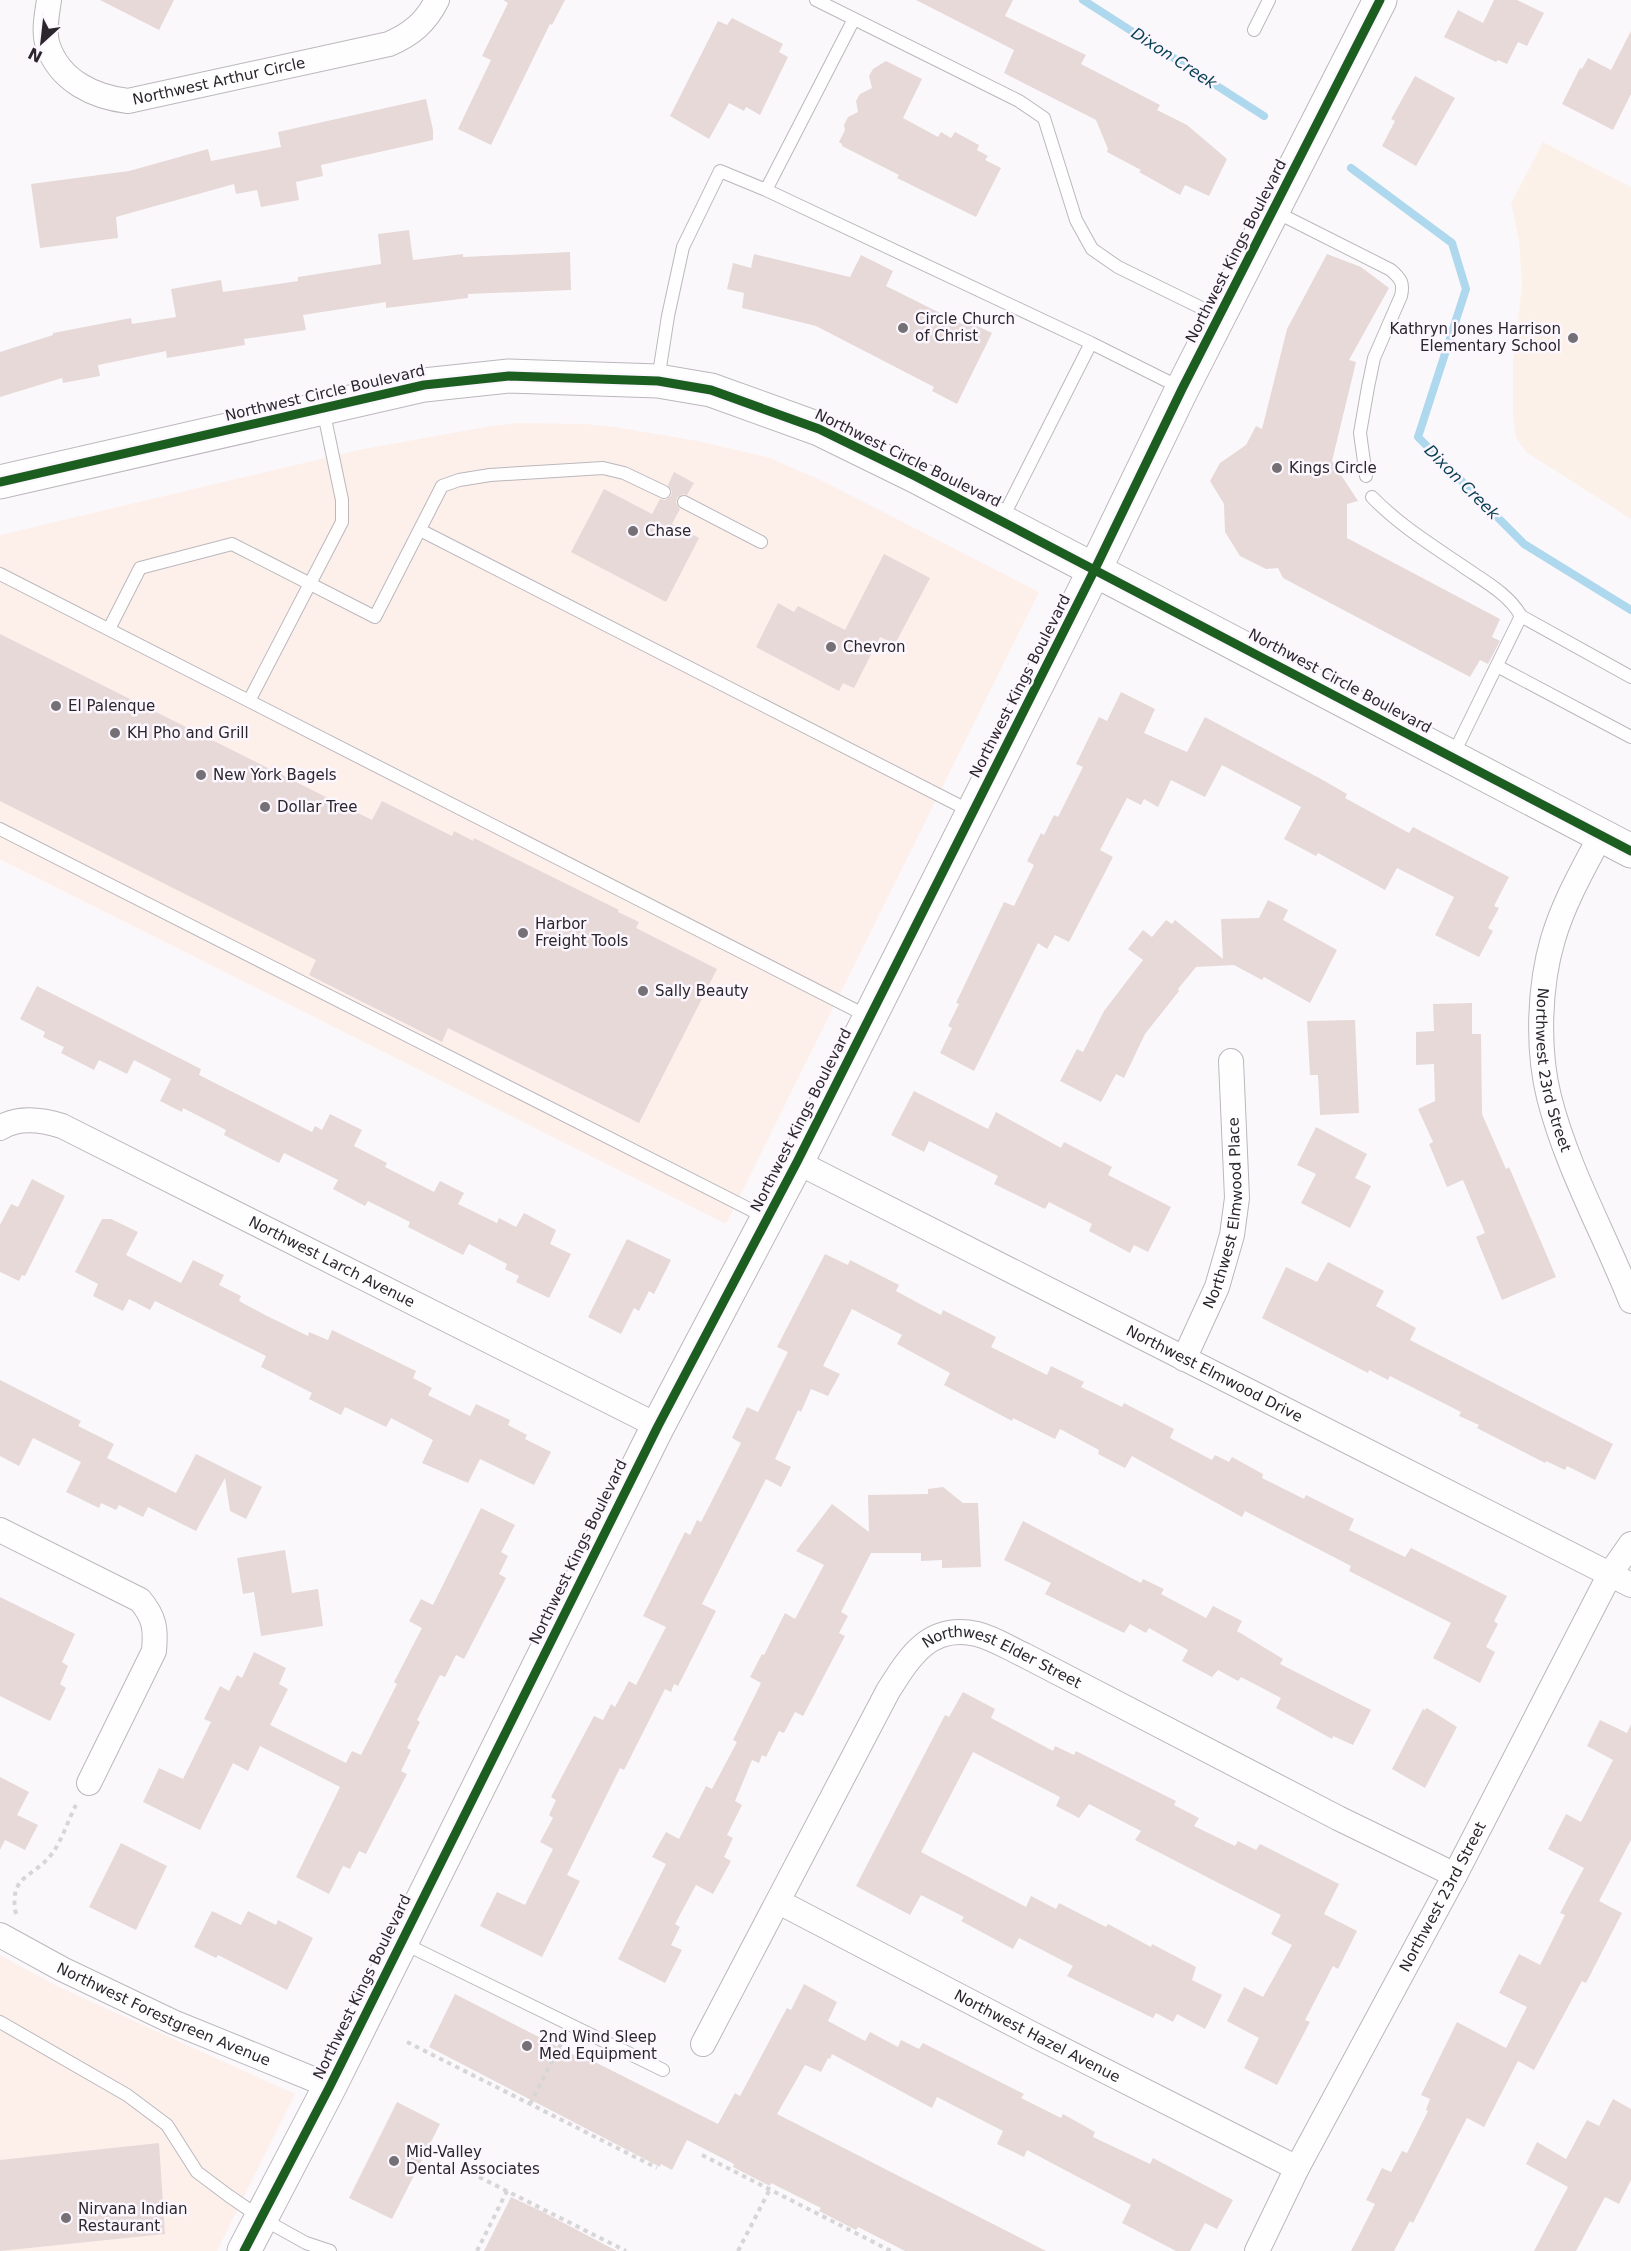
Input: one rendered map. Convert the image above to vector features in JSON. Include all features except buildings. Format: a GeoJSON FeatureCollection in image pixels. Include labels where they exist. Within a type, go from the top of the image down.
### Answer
{"type":"FeatureCollection","features":[{"type":"Feature","properties":{"kind":"main road","name":"Northwest Kings Boulevard"},"geometry":{"type":"LineString","coordinates":[[244,2251],[330,2086],[658,1426],[870,1018],[1095,569],[1182,389],[1380,0]]}},
{"type":"Feature","properties":{"kind":"main road","name":"Northwest Circle Boulevard"},"geometry":{"type":"LineString","coordinates":[[0,483],[424,385],[509,376],[658,381],[711,390],[819,429],[1095,569],[1631,851]]}},
{"type":"Feature","properties":{"kind":"street","name":"Northwest Arthur Circle"},"geometry":{"type":"LineString","coordinates":[[49,0],[45,30],[48,46],[62,70],[75,83],[92,93],[109,99],[128,101],[389,44],[419,27],[430,14],[437,0]]}},
{"type":"Feature","properties":{"kind":"street","name":"Northwest 23rd Street"},"geometry":{"type":"LineString","coordinates":[[1601,835],[1565,904],[1552,940],[1540,1037],[1549,1096],[1568,1154],[1631,1300]]}},
{"type":"Feature","properties":{"kind":"street","name":"Northwest Elmwood Place"},"geometry":{"type":"LineString","coordinates":[[1184,1359],[1216,1287],[1232,1235],[1237,1198],[1231,1061]]}},
{"type":"Feature","properties":{"kind":"street","name":"Northwest Larch Avenue"},"geometry":{"type":"LineString","coordinates":[[0,1128],[30,1119],[62,1126],[658,1426]]}},
{"type":"Feature","properties":{"kind":"street","name":"Northwest Elmwood Drive"},"geometry":{"type":"LineString","coordinates":[[797,1162],[1621,1580]]}},
{"type":"Feature","properties":{"kind":"street"},"geometry":{"type":"LineString","coordinates":[[0,1530],[140,1600],[149,1611],[156,1630],[154,1651],[89,1783]]}},
{"type":"Feature","properties":{"kind":"street","name":"Northwest 23rd Street"},"geometry":{"type":"LineString","coordinates":[[1257,2251],[1297,2168],[1455,1875],[1621,1580],[1631,1544]]}},
{"type":"Feature","properties":{"kind":"street","name":"Northwest Elder Street"},"geometry":{"type":"LineString","coordinates":[[703,2044],[888,1691],[908,1660],[925,1642],[940,1635],[964,1632],[980,1635],[1024,1654],[1338,1818],[1455,1875]]}},
{"type":"Feature","properties":{"kind":"street","name":"Northwest Hazel Avenue"},"geometry":{"type":"LineString","coordinates":[[779,1902],[1034,2035],[1297,2168]]}},
{"type":"Feature","properties":{"kind":"street","name":"Northwest Forestgreen Avenue"},"geometry":{"type":"LineString","coordinates":[[0,1935],[62,1969],[173,2022],[330,2086]]}},
{"type":"Feature","properties":{"kind":"lane"},"geometry":{"type":"LineString","coordinates":[[816,0],[1019,101],[1044,118],[1076,220],[1092,249],[1118,267],[1220,316]]}},
{"type":"Feature","properties":{"kind":"lane"},"geometry":{"type":"LineString","coordinates":[[1254,30],[1269,0]]}},
{"type":"Feature","properties":{"kind":"lane"},"geometry":{"type":"LineString","coordinates":[[766,190],[854,19]]}},
{"type":"Feature","properties":{"kind":"lane"},"geometry":{"type":"LineString","coordinates":[[658,381],[668,316],[683,247],[720,171],[766,190],[1091,343],[1182,389]]}},
{"type":"Feature","properties":{"kind":"lane"},"geometry":{"type":"LineString","coordinates":[[1273,210],[1391,270],[1401,279],[1404,286],[1374,358],[1368,387],[1360,433],[1366,476]]}},
{"type":"Feature","properties":{"kind":"lane"},"geometry":{"type":"LineString","coordinates":[[1001,521],[1091,343]]}},
{"type":"Feature","properties":{"kind":"lane"},"geometry":{"type":"LineString","coordinates":[[249,701],[342,522],[344,512],[323,408]]}},
{"type":"Feature","properties":{"kind":"lane"},"geometry":{"type":"LineString","coordinates":[[109,629],[140,568],[232,544],[375,617],[442,486],[459,480],[603,468],[624,473],[664,492]]}},
{"type":"Feature","properties":{"kind":"lane"},"geometry":{"type":"LineString","coordinates":[[1372,497],[1423,540],[1502,593],[1521,616],[1631,677]]}},
{"type":"Feature","properties":{"kind":"lane"},"geometry":{"type":"LineString","coordinates":[[684,502],[761,542]]}},
{"type":"Feature","properties":{"kind":"lane"},"geometry":{"type":"LineString","coordinates":[[420,530],[973,813]]}},
{"type":"Feature","properties":{"kind":"lane"},"geometry":{"type":"LineString","coordinates":[[0,574],[870,1018]]}},
{"type":"Feature","properties":{"kind":"lane"},"geometry":{"type":"LineString","coordinates":[[1452,757],[1521,616]]}},
{"type":"Feature","properties":{"kind":"lane"},"geometry":{"type":"LineString","coordinates":[[1497,666],[1631,737]]}},
{"type":"Feature","properties":{"kind":"lane"},"geometry":{"type":"LineString","coordinates":[[0,829],[767,1219]]}},
{"type":"Feature","properties":{"kind":"lane"},"geometry":{"type":"LineString","coordinates":[[401,1943],[663,2070]]}},
{"type":"Feature","properties":{"kind":"lane"},"geometry":{"type":"LineString","coordinates":[[0,2022],[128,2095],[167,2125],[197,2172],[261,2218],[306,2243],[330,2251]]}},
{"type":"Feature","properties":{"kind":"path"},"geometry":{"type":"LineString","coordinates":[[17,1918],[14,1903],[16,1888],[25,1875],[51,1854],[76,1804]]}},
{"type":"Feature","properties":{"kind":"path"},"geometry":{"type":"LineString","coordinates":[[530,2104],[571,2025]]}},
{"type":"Feature","properties":{"kind":"path"},"geometry":{"type":"LineString","coordinates":[[407,2042],[657,2168]]}},
{"type":"Feature","properties":{"kind":"path"},"geometry":{"type":"LineString","coordinates":[[702,2155],[891,2251]]}},
{"type":"Feature","properties":{"kind":"path"},"geometry":{"type":"LineString","coordinates":[[471,2173],[626,2251]]}},
{"type":"Feature","properties":{"kind":"path"},"geometry":{"type":"LineString","coordinates":[[738,2251],[770,2189]]}},
{"type":"Feature","properties":{"kind":"path"},"geometry":{"type":"LineString","coordinates":[[477,2251],[507,2191]]}},
{"type":"Feature","properties":{"kind":"shaded area","name":"Kathryn Jones Harrison Elementary School"},"geometry":{"type":"Polygon","coordinates":[[[1543,142],[1631,187],[1631,519],[1526,452],[1516,438],[1513,416],[1513,363],[1522,285],[1519,241],[1511,203],[1543,142]]]}},
{"type":"Feature","properties":{"kind":"shaded area"},"geometry":{"type":"Polygon","coordinates":[[[518,423],[586,424],[615,427],[698,441],[770,458],[825,482],[1039,592],[726,1224],[0,859],[0,535],[363,449],[518,423]]]}},
{"type":"Feature","properties":{"kind":"shaded area"},"geometry":{"type":"Polygon","coordinates":[[[0,1955],[57,1986],[295,2094],[217,2251],[0,2251],[0,1955]]]}},
{"type":"Feature","properties":{"kind":"waterway","name":"Dixon Creek"},"geometry":{"type":"LineString","coordinates":[[1083,0],[1264,116]]}},
{"type":"Feature","properties":{"kind":"waterway","name":"Dixon Creek"},"geometry":{"type":"LineString","coordinates":[[1351,168],[1452,243],[1466,289],[1418,437],[1524,544],[1631,610]]}},
{"type":"Feature","properties":{"kind":"cycle path"},"geometry":{"type":"LineString","coordinates":[[244,2251],[330,2086],[658,1426],[797,1162],[1095,569],[1182,389],[1380,0]]}},
{"type":"Feature","properties":{"kind":"cycle path"},"geometry":{"type":"LineString","coordinates":[[0,482],[424,385],[509,376],[658,381],[711,390],[819,429],[915,476],[1631,851]]}},
{"type":"Feature","properties":{"kind":"place","name":"Circle Church of Christ"},"geometry":{"type":"Point","coordinates":[903,328]}},
{"type":"Feature","properties":{"kind":"place","name":"Kathryn Jones Harrison Elementary School"},"geometry":{"type":"Point","coordinates":[1573,338]}},
{"type":"Feature","properties":{"kind":"place","name":"Kings Circle"},"geometry":{"type":"Point","coordinates":[1277,468]}},
{"type":"Feature","properties":{"kind":"place","name":"Chase"},"geometry":{"type":"Point","coordinates":[633,531]}},
{"type":"Feature","properties":{"kind":"place","name":"Chevron"},"geometry":{"type":"Point","coordinates":[831,647]}},
{"type":"Feature","properties":{"kind":"place","name":"El Palenque"},"geometry":{"type":"Point","coordinates":[56,706]}},
{"type":"Feature","properties":{"kind":"place","name":"KH Pho and Grill"},"geometry":{"type":"Point","coordinates":[115,733]}},
{"type":"Feature","properties":{"kind":"place","name":"New York Bagels"},"geometry":{"type":"Point","coordinates":[201,775]}},
{"type":"Feature","properties":{"kind":"place","name":"Dollar Tree"},"geometry":{"type":"Point","coordinates":[265,807]}},
{"type":"Feature","properties":{"kind":"place","name":"Harbor Freight Tools"},"geometry":{"type":"Point","coordinates":[523,933]}},
{"type":"Feature","properties":{"kind":"place","name":"Sally Beauty"},"geometry":{"type":"Point","coordinates":[643,991]}},
{"type":"Feature","properties":{"kind":"place","name":"2nd Wind Sleep Med Equipment"},"geometry":{"type":"Point","coordinates":[527,2046]}},
{"type":"Feature","properties":{"kind":"place","name":"Mid-Valley Dental Associates"},"geometry":{"type":"Point","coordinates":[394,2161]}},
{"type":"Feature","properties":{"kind":"place","name":"Nirvana Indian Restaurant"},"geometry":{"type":"Point","coordinates":[66,2218]}}]}
